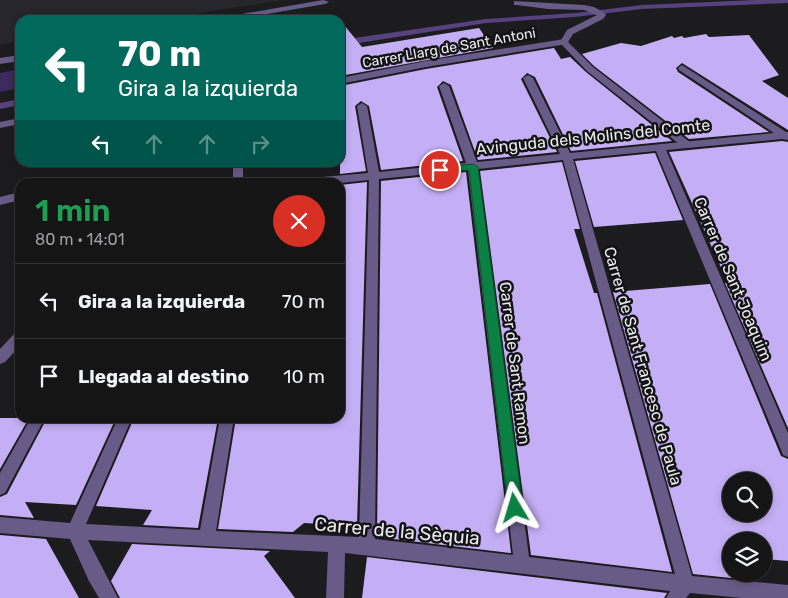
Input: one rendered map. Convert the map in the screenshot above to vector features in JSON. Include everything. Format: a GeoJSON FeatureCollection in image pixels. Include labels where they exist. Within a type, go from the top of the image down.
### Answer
{"type":"FeatureCollection","features":[{"type":"Feature","properties":{"kind":"street"},"geometry":{"type":"LineString","coordinates":[[249,15],[325,2]]}},
{"type":"Feature","properties":{"kind":"street"},"geometry":{"type":"LineString","coordinates":[[517,3],[549,7],[586,8],[600,12],[602,15],[570,32],[564,42],[590,69],[687,145]]}},
{"type":"Feature","properties":{"kind":"street","name":"Carrer Llarg de Sant Antoni"},"geometry":{"type":"LineString","coordinates":[[345,80],[436,62],[564,42]]}},
{"type":"Feature","properties":{"kind":"street"},"geometry":{"type":"LineString","coordinates":[[0,61],[15,59]]}},
{"type":"Feature","properties":{"kind":"street"},"geometry":{"type":"LineString","coordinates":[[682,68],[787,136]]}},
{"type":"Feature","properties":{"kind":"street","name":"Carrer de Sant Francesc de Paula"},"geometry":{"type":"LineString","coordinates":[[528,78],[567,157],[686,584]]}},
{"type":"Feature","properties":{"kind":"street","name":"Carrer de Sant Ramon"},"geometry":{"type":"LineString","coordinates":[[444,86],[473,167],[522,564]]}},
{"type":"Feature","properties":{"kind":"street"},"geometry":{"type":"LineString","coordinates":[[362,106],[374,176],[367,546]]}},
{"type":"Feature","properties":{"kind":"street"},"geometry":{"type":"LineString","coordinates":[[0,125],[15,122]]}},
{"type":"Feature","properties":{"kind":"street","name":"Avinguda dels Molins del Comte"},"geometry":{"type":"LineString","coordinates":[[345,179],[787,136]]}},
{"type":"Feature","properties":{"kind":"street","name":"Carrer de Sant Joaquim"},"geometry":{"type":"LineString","coordinates":[[660,148],[788,450]]}},
{"type":"Feature","properties":{"kind":"street"},"geometry":{"type":"LineString","coordinates":[[0,201],[15,197]]}},
{"type":"Feature","properties":{"kind":"street"},"geometry":{"type":"LineString","coordinates":[[0,358],[15,342]]}},
{"type":"Feature","properties":{"kind":"street"},"geometry":{"type":"LineString","coordinates":[[0,488],[35,423]]}},
{"type":"Feature","properties":{"kind":"street"},"geometry":{"type":"LineString","coordinates":[[109,598],[95,575],[75,531],[123,423]]}},
{"type":"Feature","properties":{"kind":"street"},"geometry":{"type":"LineString","coordinates":[[207,538],[226,423]]}},
{"type":"Feature","properties":{"kind":"street","name":"Carrer de la Sèquia"},"geometry":{"type":"LineString","coordinates":[[0,525],[75,531],[367,546],[686,584],[761,595],[788,594]]}},
{"type":"Feature","properties":{"kind":"street"},"geometry":{"type":"LineString","coordinates":[[334,598],[337,544]]}},
{"type":"Feature","properties":{"kind":"street"},"geometry":{"type":"LineString","coordinates":[[675,598],[686,584]]}},
{"type":"Feature","properties":{"kind":"shaded area"},"geometry":{"type":"Polygon","coordinates":[[[0,0],[284,0],[186,15],[15,15],[15,42],[0,45],[0,0]]]}},
{"type":"Feature","properties":{"kind":"shaded area"},"geometry":{"type":"Polygon","coordinates":[[[15,70],[15,89],[0,92],[0,73],[15,70]]]}},
{"type":"Feature","properties":{"kind":"building"},"geometry":{"type":"Polygon","coordinates":[[[345,26],[362,47],[479,28],[493,48],[345,75],[345,26]]]}},
{"type":"Feature","properties":{"kind":"building"},"geometry":{"type":"Polygon","coordinates":[[[706,34],[709,37],[749,35],[779,75],[762,81],[788,98],[788,130],[682,63],[676,68],[678,72],[769,132],[689,139],[594,66],[582,54],[621,43],[641,46],[672,36],[674,38],[682,36],[684,38],[706,34]]]}},
{"type":"Feature","properties":{"kind":"building"},"geometry":{"type":"Polygon","coordinates":[[[554,48],[561,59],[570,57],[672,141],[571,151],[535,77],[527,73],[521,79],[557,152],[478,160],[451,85],[443,81],[437,87],[463,161],[381,170],[369,106],[361,101],[355,106],[366,171],[340,174],[340,167],[345,167],[345,85],[426,69],[554,48]]]}},
{"type":"Feature","properties":{"kind":"building"},"geometry":{"type":"Polygon","coordinates":[[[788,142],[788,428],[725,283],[728,283],[669,152],[788,142]]]}},
{"type":"Feature","properties":{"kind":"building"},"geometry":{"type":"Polygon","coordinates":[[[655,153],[683,220],[594,227],[575,161],[655,153]]]}},
{"type":"Feature","properties":{"kind":"building"},"geometry":{"type":"Polygon","coordinates":[[[562,162],[580,229],[574,229],[594,293],[597,293],[672,572],[531,555],[480,171],[562,162]]]}},
{"type":"Feature","properties":{"kind":"building"},"geometry":{"type":"Polygon","coordinates":[[[466,172],[511,553],[377,537],[381,181],[466,172]]]}},
{"type":"Feature","properties":{"kind":"building"},"geometry":{"type":"Polygon","coordinates":[[[367,182],[357,526],[304,523],[293,532],[218,529],[235,423],[345,423],[345,184],[367,182]]]}},
{"type":"Feature","properties":{"kind":"building"},"geometry":{"type":"Polygon","coordinates":[[[710,284],[781,456],[788,459],[788,561],[772,560],[772,532],[722,532],[722,577],[693,574],[613,292],[710,284]]]}},
{"type":"Feature","properties":{"kind":"building"},"geometry":{"type":"Polygon","coordinates":[[[0,418],[15,418],[15,423],[26,423],[0,469],[0,418]]]}},
{"type":"Feature","properties":{"kind":"building"},"geometry":{"type":"Polygon","coordinates":[[[44,423],[114,423],[76,505],[25,502],[34,518],[0,515],[0,497],[7,494],[44,423]]]}},
{"type":"Feature","properties":{"kind":"building"},"geometry":{"type":"Polygon","coordinates":[[[132,423],[217,423],[198,528],[143,525],[152,510],[96,506],[132,423]]]}},
{"type":"Feature","properties":{"kind":"building"},"geometry":{"type":"Polygon","coordinates":[[[0,535],[46,539],[79,598],[0,598],[0,535]]]}},
{"type":"Feature","properties":{"kind":"building"},"geometry":{"type":"Polygon","coordinates":[[[132,544],[270,551],[264,556],[295,598],[120,598],[111,581],[132,544]]]}},
{"type":"Feature","properties":{"kind":"building"},"geometry":{"type":"Polygon","coordinates":[[[367,557],[667,593],[664,598],[362,598],[367,557]]]}},
{"type":"Feature","properties":{"kind":"waterway"},"geometry":{"type":"LineString","coordinates":[[345,42],[486,21],[575,15],[642,7],[788,1]]}},
{"type":"Feature","properties":{"kind":"waterway"},"geometry":{"type":"LineString","coordinates":[[0,106],[15,103]]}},
{"type":"Feature","properties":{"kind":"route"},"geometry":{"type":"LineString","coordinates":[[440,170],[473,167],[515,508]]}}]}
